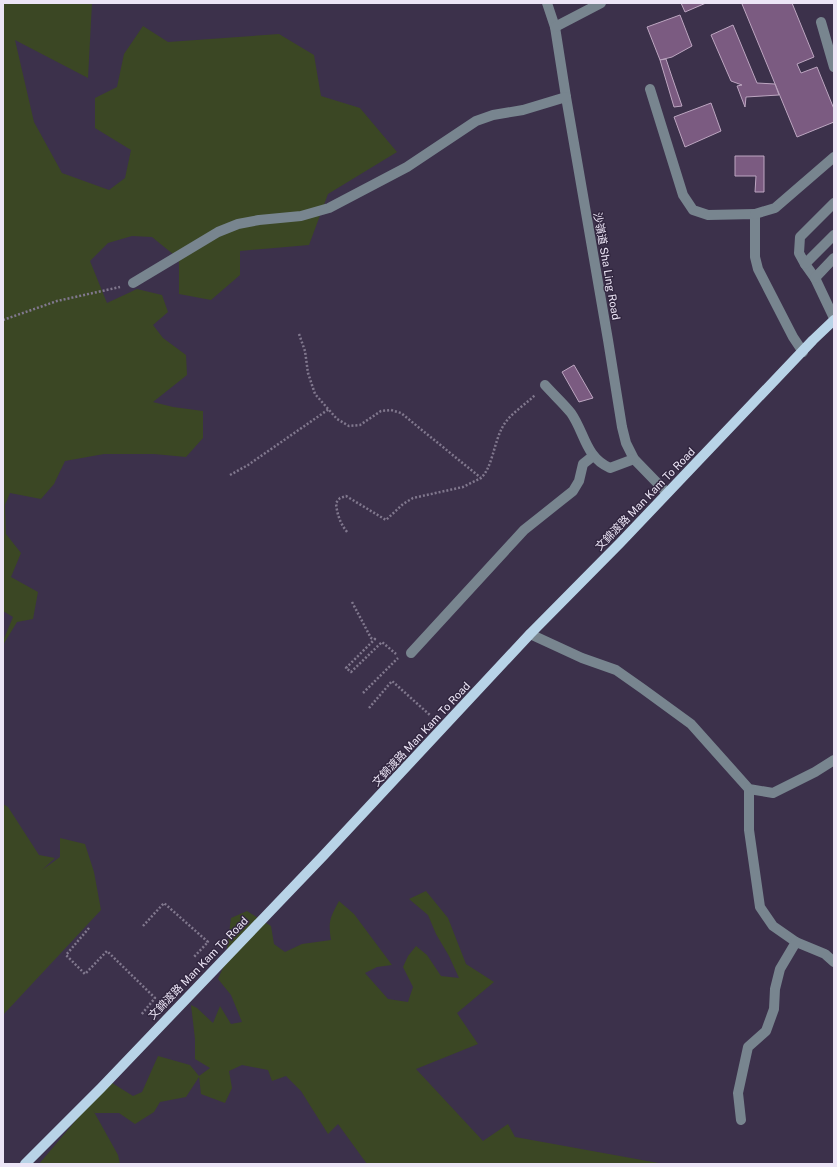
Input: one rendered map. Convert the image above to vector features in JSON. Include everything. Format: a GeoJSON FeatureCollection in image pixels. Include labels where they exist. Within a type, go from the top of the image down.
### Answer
{"type":"FeatureCollection","features":[{"type":"Feature","properties":{"kind":"main road","name":"文錦渡路 Man Kam To Road"},"geometry":{"type":"LineString","coordinates":[[25,1164],[101,1088],[530,634],[834,319]]}},
{"type":"Feature","properties":{"kind":"street","name":"沙嶺道 Sha Ling Road"},"geometry":{"type":"LineString","coordinates":[[547,3],[555,27],[626,444],[634,459],[667,493]]}},
{"type":"Feature","properties":{"kind":"street"},"geometry":{"type":"LineString","coordinates":[[555,27],[602,3]]}},
{"type":"Feature","properties":{"kind":"street"},"geometry":{"type":"LineString","coordinates":[[821,22],[834,67]]}},
{"type":"Feature","properties":{"kind":"street"},"geometry":{"type":"LineString","coordinates":[[650,89],[683,195],[693,210],[708,215],[755,214],[774,208],[834,157]]}},
{"type":"Feature","properties":{"kind":"street"},"geometry":{"type":"LineString","coordinates":[[133,283],[218,232],[245,222],[301,216],[329,208],[407,167],[476,122],[494,115],[523,110],[566,98]]}},
{"type":"Feature","properties":{"kind":"street"},"geometry":{"type":"LineString","coordinates":[[834,203],[800,237],[799,253],[815,278],[834,319]]}},
{"type":"Feature","properties":{"kind":"street"},"geometry":{"type":"LineString","coordinates":[[755,214],[755,257],[758,269],[802,352]]}},
{"type":"Feature","properties":{"kind":"street"},"geometry":{"type":"LineString","coordinates":[[805,264],[834,235]]}},
{"type":"Feature","properties":{"kind":"street"},"geometry":{"type":"LineString","coordinates":[[815,278],[834,258]]}},
{"type":"Feature","properties":{"kind":"street"},"geometry":{"type":"LineString","coordinates":[[545,385],[571,413],[593,456],[610,468],[634,459]]}},
{"type":"Feature","properties":{"kind":"street"},"geometry":{"type":"LineString","coordinates":[[411,653],[524,530],[573,491],[579,481],[583,464],[593,456]]}},
{"type":"Feature","properties":{"kind":"street"},"geometry":{"type":"LineString","coordinates":[[530,634],[582,658],[616,670],[643,689],[691,724],[750,789],[773,793],[815,772],[834,760]]}},
{"type":"Feature","properties":{"kind":"street"},"geometry":{"type":"LineString","coordinates":[[750,789],[750,830],[760,907],[773,926],[796,942],[826,954],[834,962]]}},
{"type":"Feature","properties":{"kind":"street"},"geometry":{"type":"LineString","coordinates":[[741,1120],[738,1093],[748,1048],[766,1031],[774,1009],[775,989],[780,969],[796,942]]}},
{"type":"Feature","properties":{"kind":"path"},"geometry":{"type":"LineString","coordinates":[[3,320],[57,301],[133,283]]}},
{"type":"Feature","properties":{"kind":"path"},"geometry":{"type":"LineString","coordinates":[[299,334],[305,351],[308,373],[315,394],[337,419],[349,426],[360,425],[381,411],[391,410],[401,413],[480,478]]}},
{"type":"Feature","properties":{"kind":"path"},"geometry":{"type":"LineString","coordinates":[[347,532],[341,524],[337,509],[336,502],[340,498],[346,496],[386,520],[403,504],[413,498],[463,487],[487,473],[495,443],[502,427],[510,416],[524,406],[545,385]]}},
{"type":"Feature","properties":{"kind":"path"},"geometry":{"type":"LineString","coordinates":[[230,475],[248,465],[329,409]]}},
{"type":"Feature","properties":{"kind":"path"},"geometry":{"type":"LineString","coordinates":[[352,602],[371,638],[375,640],[346,668],[351,672],[382,642],[400,657],[363,693]]}},
{"type":"Feature","properties":{"kind":"path"},"geometry":{"type":"LineString","coordinates":[[369,708],[392,681],[431,716]]}},
{"type":"Feature","properties":{"kind":"path"},"geometry":{"type":"LineString","coordinates":[[142,926],[164,903],[208,942],[194,958]]}},
{"type":"Feature","properties":{"kind":"path"},"geometry":{"type":"LineString","coordinates":[[89,928],[66,955],[85,974],[107,951],[156,998],[141,1015]]}},
{"type":"Feature","properties":{"kind":"green space"},"geometry":{"type":"Polygon","coordinates":[[[3,3],[92,3],[88,78],[15,40],[34,122],[62,173],[109,190],[125,178],[131,150],[95,128],[95,98],[117,87],[124,54],[143,26],[168,42],[279,34],[314,55],[321,96],[360,108],[397,152],[328,194],[309,245],[240,251],[240,275],[211,300],[179,294],[179,259],[152,237],[132,236],[108,243],[90,261],[107,303],[137,289],[162,295],[168,312],[153,325],[163,338],[186,355],[187,375],[153,402],[173,407],[203,411],[203,438],[186,457],[154,454],[104,454],[65,461],[54,484],[41,499],[10,493],[5,505],[6,534],[21,553],[11,577],[38,592],[33,619],[17,622],[3,645],[3,641],[13,617],[3,611],[3,3]]]}},
{"type":"Feature","properties":{"kind":"green space"},"geometry":{"type":"Polygon","coordinates":[[[3,804],[8,807],[39,855],[55,858],[42,870],[60,857],[60,838],[85,844],[94,872],[101,910],[3,1015],[3,804]]]}},
{"type":"Feature","properties":{"kind":"green space"},"geometry":{"type":"Polygon","coordinates":[[[426,891],[448,918],[466,964],[494,982],[457,1013],[478,1044],[416,1069],[483,1141],[508,1124],[515,1137],[664,1164],[367,1164],[338,1124],[328,1134],[301,1091],[286,1076],[272,1081],[268,1070],[242,1065],[229,1071],[232,1088],[225,1103],[201,1094],[199,1077],[186,1097],[160,1102],[154,1112],[135,1124],[119,1113],[95,1113],[93,1110],[118,1155],[120,1164],[39,1164],[109,1081],[133,1096],[142,1092],[158,1056],[190,1065],[199,1076],[210,1068],[195,1059],[195,1039],[191,1005],[197,1008],[213,1023],[220,1006],[231,1024],[242,1022],[231,995],[218,979],[225,963],[231,918],[247,911],[271,926],[274,944],[285,952],[302,944],[331,940],[330,920],[339,901],[354,914],[392,965],[377,967],[365,973],[388,999],[408,1002],[413,987],[403,967],[408,956],[416,946],[427,955],[441,976],[459,978],[449,956],[436,934],[428,915],[409,899],[426,891]]]}},
{"type":"Feature","properties":{"kind":"building"},"geometry":{"type":"Polygon","coordinates":[[[681,3],[706,3],[685,12],[681,3]]]}},
{"type":"Feature","properties":{"kind":"building"},"geometry":{"type":"Polygon","coordinates":[[[792,3],[814,57],[797,64],[801,73],[817,67],[834,109],[834,122],[797,137],[742,4],[792,3]]]}},
{"type":"Feature","properties":{"kind":"building"},"geometry":{"type":"Polygon","coordinates":[[[680,15],[692,46],[672,57],[660,60],[647,27],[680,15]]]}},
{"type":"Feature","properties":{"kind":"building"},"geometry":{"type":"Polygon","coordinates":[[[733,25],[757,83],[775,84],[779,95],[746,97],[745,107],[737,86],[742,85],[731,81],[711,35],[733,25]]]}},
{"type":"Feature","properties":{"kind":"building"},"geometry":{"type":"Polygon","coordinates":[[[666,59],[682,106],[674,107],[660,60],[666,59]]]}},
{"type":"Feature","properties":{"kind":"building"},"geometry":{"type":"Polygon","coordinates":[[[711,103],[721,131],[685,147],[674,117],[711,103]]]}},
{"type":"Feature","properties":{"kind":"building"},"geometry":{"type":"Polygon","coordinates":[[[735,156],[764,156],[764,192],[755,192],[756,176],[735,176],[735,156]]]}},
{"type":"Feature","properties":{"kind":"building"},"geometry":{"type":"Polygon","coordinates":[[[574,365],[593,398],[579,402],[562,372],[574,365]]]}}]}
